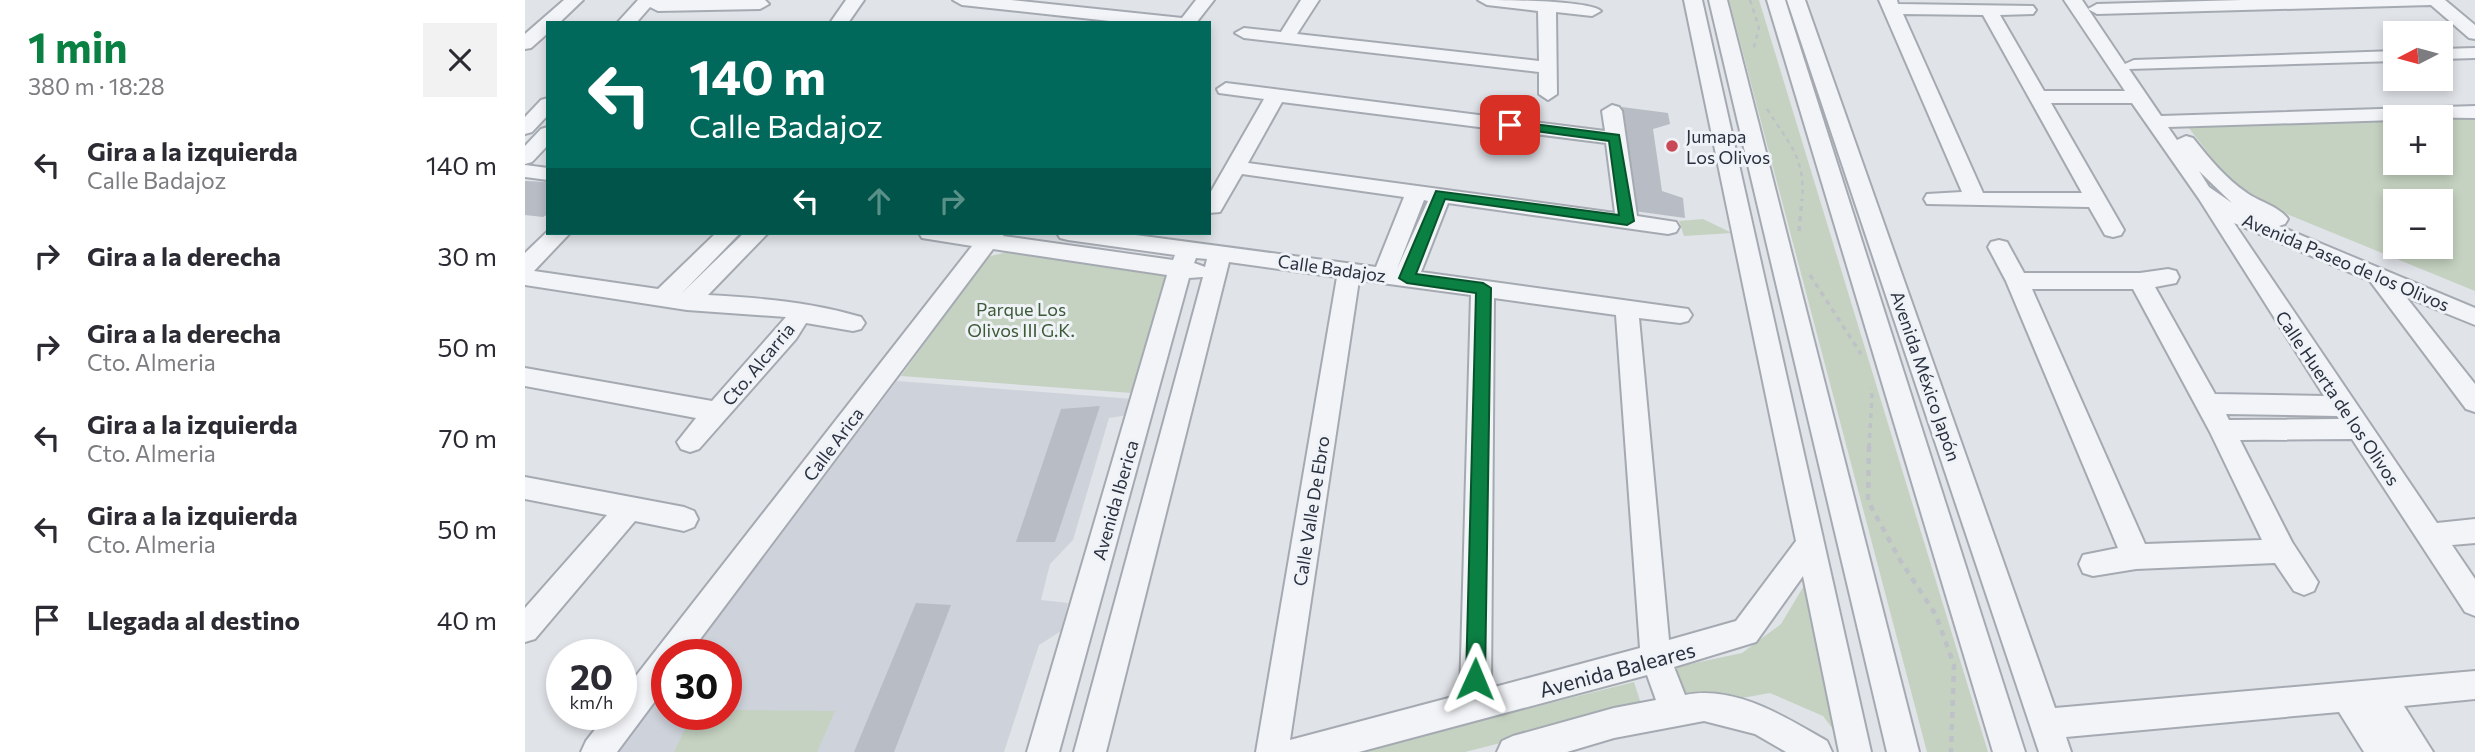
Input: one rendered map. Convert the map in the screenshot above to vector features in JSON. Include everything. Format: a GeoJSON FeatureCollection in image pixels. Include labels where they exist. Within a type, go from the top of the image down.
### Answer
{"type":"FeatureCollection","features":[{"type":"Feature","properties":{"kind":"street"},"geometry":{"type":"LineString","coordinates":[[550,21],[574,0]]}},
{"type":"Feature","properties":{"kind":"street"},"geometry":{"type":"LineString","coordinates":[[840,21],[855,0]]}},
{"type":"Feature","properties":{"kind":"street"},"geometry":{"type":"LineString","coordinates":[[962,0],[1161,21]]}},
{"type":"Feature","properties":{"kind":"street"},"geometry":{"type":"LineString","coordinates":[[1189,21],[1205,0]]}},
{"type":"Feature","properties":{"kind":"street"},"geometry":{"type":"LineString","coordinates":[[1286,38],[1310,0]]}},
{"type":"Feature","properties":{"kind":"street"},"geometry":{"type":"LineString","coordinates":[[1487,0],[1592,11]]}},
{"type":"Feature","properties":{"kind":"street"},"geometry":{"type":"LineString","coordinates":[[1693,0],[1855,752]]}},
{"type":"Feature","properties":{"kind":"street"},"geometry":{"type":"LineString","coordinates":[[1718,0],[1755,106],[1790,296],[1903,752]]}},
{"type":"Feature","properties":{"kind":"street","name":"Avenida México Japón"},"geometry":{"type":"LineString","coordinates":[[1776,0],[2009,752]]}},
{"type":"Feature","properties":{"kind":"street","name":"Avenida México Japón"},"geometry":{"type":"LineString","coordinates":[[1796,0],[2051,738]]}},
{"type":"Feature","properties":{"kind":"street","name":"Avenida Paseo de los Olivos"},"geometry":{"type":"LineString","coordinates":[[2073,0],[2151,112],[2202,192],[2239,217],[2475,317]]}},
{"type":"Feature","properties":{"kind":"street"},"geometry":{"type":"LineString","coordinates":[[2094,5],[2435,0],[2475,34]]}},
{"type":"Feature","properties":{"kind":"street"},"geometry":{"type":"LineString","coordinates":[[2452,0],[2475,19]]}},
{"type":"Feature","properties":{"kind":"street"},"geometry":{"type":"LineString","coordinates":[[645,21],[657,2]]}},
{"type":"Feature","properties":{"kind":"street"},"geometry":{"type":"LineString","coordinates":[[629,21],[657,2],[762,2]]}},
{"type":"Feature","properties":{"kind":"street"},"geometry":{"type":"LineString","coordinates":[[746,21],[762,2]]}},
{"type":"Feature","properties":{"kind":"street"},"geometry":{"type":"LineString","coordinates":[[1975,199],[1891,5],[2027,10]]}},
{"type":"Feature","properties":{"kind":"street","name":"Avenida Paseo de los Olivos"},"geometry":{"type":"LineString","coordinates":[[2094,5],[2134,65],[2151,112],[2226,188],[2272,217],[2475,300]]}},
{"type":"Feature","properties":{"kind":"street"},"geometry":{"type":"LineString","coordinates":[[1547,7],[1548,94]]}},
{"type":"Feature","properties":{"kind":"street"},"geometry":{"type":"LineString","coordinates":[[1989,10],[2113,230]]}},
{"type":"Feature","properties":{"kind":"street"},"geometry":{"type":"LineString","coordinates":[[525,44],[546,25]]}},
{"type":"Feature","properties":{"kind":"street"},"geometry":{"type":"LineString","coordinates":[[1244,33],[1548,68]]}},
{"type":"Feature","properties":{"kind":"street"},"geometry":{"type":"LineString","coordinates":[[2453,54],[2475,53]]}},
{"type":"Feature","properties":{"kind":"street"},"geometry":{"type":"LineString","coordinates":[[2134,65],[2383,56]]}},
{"type":"Feature","properties":{"kind":"street"},"geometry":{"type":"LineString","coordinates":[[1226,89],[1615,138]]}},
{"type":"Feature","properties":{"kind":"street"},"geometry":{"type":"LineString","coordinates":[[1213,207],[1276,95]]}},
{"type":"Feature","properties":{"kind":"street"},"geometry":{"type":"LineString","coordinates":[[2041,103],[2151,112],[2475,112]]}},
{"type":"Feature","properties":{"kind":"street"},"geometry":{"type":"LineString","coordinates":[[525,128],[546,106]]}},
{"type":"Feature","properties":{"kind":"street"},"geometry":{"type":"LineString","coordinates":[[1717,108],[1755,106]]}},
{"type":"Feature","properties":{"kind":"street"},"geometry":{"type":"LineString","coordinates":[[1612,111],[1627,221]]}},
{"type":"Feature","properties":{"kind":"street"},"geometry":{"type":"LineString","coordinates":[[546,136],[530,160],[546,172]]}},
{"type":"Feature","properties":{"kind":"street"},"geometry":{"type":"LineString","coordinates":[[1234,167],[1668,227]]}},
{"type":"Feature","properties":{"kind":"street"},"geometry":{"type":"LineString","coordinates":[[1395,277],[1417,192]]}},
{"type":"Feature","properties":{"kind":"street","name":"Calle Huerta de los Olivos"},"geometry":{"type":"LineString","coordinates":[[2202,192],[2475,603]]}},
{"type":"Feature","properties":{"kind":"street"},"geometry":{"type":"LineString","coordinates":[[1395,277],[1441,194]]}},
{"type":"Feature","properties":{"kind":"street"},"geometry":{"type":"LineString","coordinates":[[1934,199],[2096,200]]}},
{"type":"Feature","properties":{"kind":"street"},"geometry":{"type":"LineString","coordinates":[[525,266],[557,235]]}},
{"type":"Feature","properties":{"kind":"street"},"geometry":{"type":"LineString","coordinates":[[663,298],[727,235]]}},
{"type":"Feature","properties":{"kind":"street"},"geometry":{"type":"LineString","coordinates":[[687,302],[755,235]]}},
{"type":"Feature","properties":{"kind":"street","name":"Calle Badajoz"},"geometry":{"type":"LineString","coordinates":[[960,235],[1184,259],[1349,270],[1680,315]]}},
{"type":"Feature","properties":{"kind":"street","name":"Calle Badajoz"},"geometry":{"type":"LineString","coordinates":[[1077,235],[1184,259]]}},
{"type":"Feature","properties":{"kind":"street","name":"Calle Arica"},"geometry":{"type":"LineString","coordinates":[[683,639],[991,237]]}},
{"type":"Feature","properties":{"kind":"street"},"geometry":{"type":"LineString","coordinates":[[1999,247],[2017,281],[2136,557]]}},
{"type":"Feature","properties":{"kind":"street","name":"Avenida Iberica"},"geometry":{"type":"LineString","coordinates":[[1043,752],[1184,259]]}},
{"type":"Feature","properties":{"kind":"street"},"geometry":{"type":"LineString","coordinates":[[1090,752],[1218,262]]}},
{"type":"Feature","properties":{"kind":"street","name":"Calle Valle De Ebro"},"geometry":{"type":"LineString","coordinates":[[1272,752],[1349,270]]}},
{"type":"Feature","properties":{"kind":"street","name":"Cto. Alcarria"},"geometry":{"type":"LineString","coordinates":[[525,277],[687,302],[785,308],[800,314],[788,333],[717,412],[525,377]]}},
{"type":"Feature","properties":{"kind":"street"},"geometry":{"type":"LineString","coordinates":[[2017,281],[2140,281],[2168,277]]}},
{"type":"Feature","properties":{"kind":"street"},"geometry":{"type":"LineString","coordinates":[[2378,277],[2474,400]]}},
{"type":"Feature","properties":{"kind":"street"},"geometry":{"type":"LineString","coordinates":[[2140,281],[2206,404],[2223,430],[2282,551],[2304,582]]}},
{"type":"Feature","properties":{"kind":"street"},"geometry":{"type":"LineString","coordinates":[[1475,707],[1483,288]]}},
{"type":"Feature","properties":{"kind":"street"},"geometry":{"type":"LineString","coordinates":[[1757,296],[1790,296]]}},
{"type":"Feature","properties":{"kind":"street"},"geometry":{"type":"LineString","coordinates":[[1626,308],[1657,658],[1676,711]]}},
{"type":"Feature","properties":{"kind":"street"},"geometry":{"type":"LineString","coordinates":[[800,314],[853,324]]}},
{"type":"Feature","properties":{"kind":"street"},"geometry":{"type":"LineString","coordinates":[[2206,404],[2343,406]]}},
{"type":"Feature","properties":{"kind":"street"},"geometry":{"type":"LineString","coordinates":[[690,442],[717,412]]}},
{"type":"Feature","properties":{"kind":"street"},"geometry":{"type":"LineString","coordinates":[[2223,430],[2358,429]]}},
{"type":"Feature","properties":{"kind":"street"},"geometry":{"type":"LineString","coordinates":[[1123,473],[1162,474]]}},
{"type":"Feature","properties":{"kind":"street"},"geometry":{"type":"LineString","coordinates":[[525,488],[684,519]]}},
{"type":"Feature","properties":{"kind":"street"},"geometry":{"type":"LineString","coordinates":[[525,629],[630,508]]}},
{"type":"Feature","properties":{"kind":"street"},"geometry":{"type":"LineString","coordinates":[[2430,536],[2475,531]]}},
{"type":"Feature","properties":{"kind":"street","name":"Avenida Baleares"},"geometry":{"type":"LineString","coordinates":[[1299,752],[1475,707],[1746,632],[1810,542]]}},
{"type":"Feature","properties":{"kind":"street"},"geometry":{"type":"LineString","coordinates":[[2093,564],[2136,557],[2282,551]]}},
{"type":"Feature","properties":{"kind":"street"},"geometry":{"type":"LineString","coordinates":[[597,752],[651,681]]}},
{"type":"Feature","properties":{"kind":"street"},"geometry":{"type":"LineString","coordinates":[[2051,738],[2363,696],[2475,685]]}},
{"type":"Feature","properties":{"kind":"street"},"geometry":{"type":"LineString","coordinates":[[2363,696],[2382,752]]}},
{"type":"Feature","properties":{"kind":"street"},"geometry":{"type":"LineString","coordinates":[[2363,696],[2417,752]]}},
{"type":"Feature","properties":{"kind":"street"},"geometry":{"type":"LineString","coordinates":[[1513,752],[1614,723],[1704,706],[1761,720],[1816,752]]}},
{"type":"Feature","properties":{"kind":"path"},"geometry":{"type":"LineString","coordinates":[[1750,0],[1759,27],[1753,44],[1753,58]]}},
{"type":"Feature","properties":{"kind":"path"},"geometry":{"type":"LineString","coordinates":[[1755,106],[1800,162],[1804,177],[1798,215],[1800,241]]}},
{"type":"Feature","properties":{"kind":"path"},"geometry":{"type":"LineString","coordinates":[[1805,262],[1810,275],[1862,356]]}},
{"type":"Feature","properties":{"kind":"path"},"geometry":{"type":"LineString","coordinates":[[1869,383],[1872,396],[1868,501],[1893,548],[1936,615],[1954,665],[1951,752]]}},
{"type":"Feature","properties":{"kind":"shaded area"},"geometry":{"type":"Polygon","coordinates":[[[897,381],[1133,399],[1128,415],[1109,418],[1073,540],[1050,564],[1041,600],[1068,603],[1061,631],[1039,645],[1004,752],[618,752],[651,708],[651,730],[742,730],[742,639],[702,639],[897,381]]]}},
{"type":"Feature","properties":{"kind":"green space"},"geometry":{"type":"Polygon","coordinates":[[[1729,0],[1759,0],[1988,752],[1927,752],[1729,0]]]}},
{"type":"Feature","properties":{"kind":"green space"},"geometry":{"type":"Polygon","coordinates":[[[2475,114],[2475,291],[2397,259],[2453,259],[2453,189],[2383,189],[2383,253],[2260,203],[2228,179],[2185,123],[2383,117],[2383,175],[2453,175],[2453,115],[2475,114]]]}},
{"type":"Feature","properties":{"kind":"green space"},"geometry":{"type":"Polygon","coordinates":[[[1703,219],[1732,233],[1684,236],[1679,221],[1703,219]]]}},
{"type":"Feature","properties":{"kind":"green space","name":"Parque Los Olivos III G.K."},"geometry":{"type":"Polygon","coordinates":[[[1007,252],[1169,277],[1132,393],[901,376],[987,257],[1007,252]]]}},
{"type":"Feature","properties":{"kind":"green space"},"geometry":{"type":"Polygon","coordinates":[[[1808,579],[1842,741],[1823,716],[1770,693],[1685,708],[1671,668],[1742,653],[1781,624],[1808,579]]]}},
{"type":"Feature","properties":{"kind":"green space"},"geometry":{"type":"Polygon","coordinates":[[[1634,682],[1642,707],[1465,752],[1353,752],[1634,682]]]}},
{"type":"Feature","properties":{"kind":"green space"},"geometry":{"type":"Polygon","coordinates":[[[742,710],[835,711],[817,752],[674,752],[684,730],[742,730],[742,710]]]}},
{"type":"Feature","properties":{"kind":"building"},"geometry":{"type":"Polygon","coordinates":[[[1622,107],[1668,113],[1670,124],[1653,129],[1662,191],[1683,198],[1685,218],[1634,211],[1622,107]]]}},
{"type":"Feature","properties":{"kind":"building"},"geometry":{"type":"Polygon","coordinates":[[[525,181],[546,182],[546,215],[525,215],[525,181]]]}},
{"type":"Feature","properties":{"kind":"building"},"geometry":{"type":"Polygon","coordinates":[[[1100,406],[1055,542],[1016,542],[1061,409],[1100,406]]]}},
{"type":"Feature","properties":{"kind":"building"},"geometry":{"type":"Polygon","coordinates":[[[916,603],[951,605],[894,752],[854,752],[916,603]]]}},
{"type":"Feature","properties":{"kind":"place","name":"Jumapa Los Olivos"},"geometry":{"type":"Point","coordinates":[1672,146]}},
{"type":"Feature","properties":{"kind":"route"},"geometry":{"type":"LineString","coordinates":[[1475,679],[1483,288],[1407,278],[1441,194],[1627,221],[1615,138],[1510,125]]}}]}
